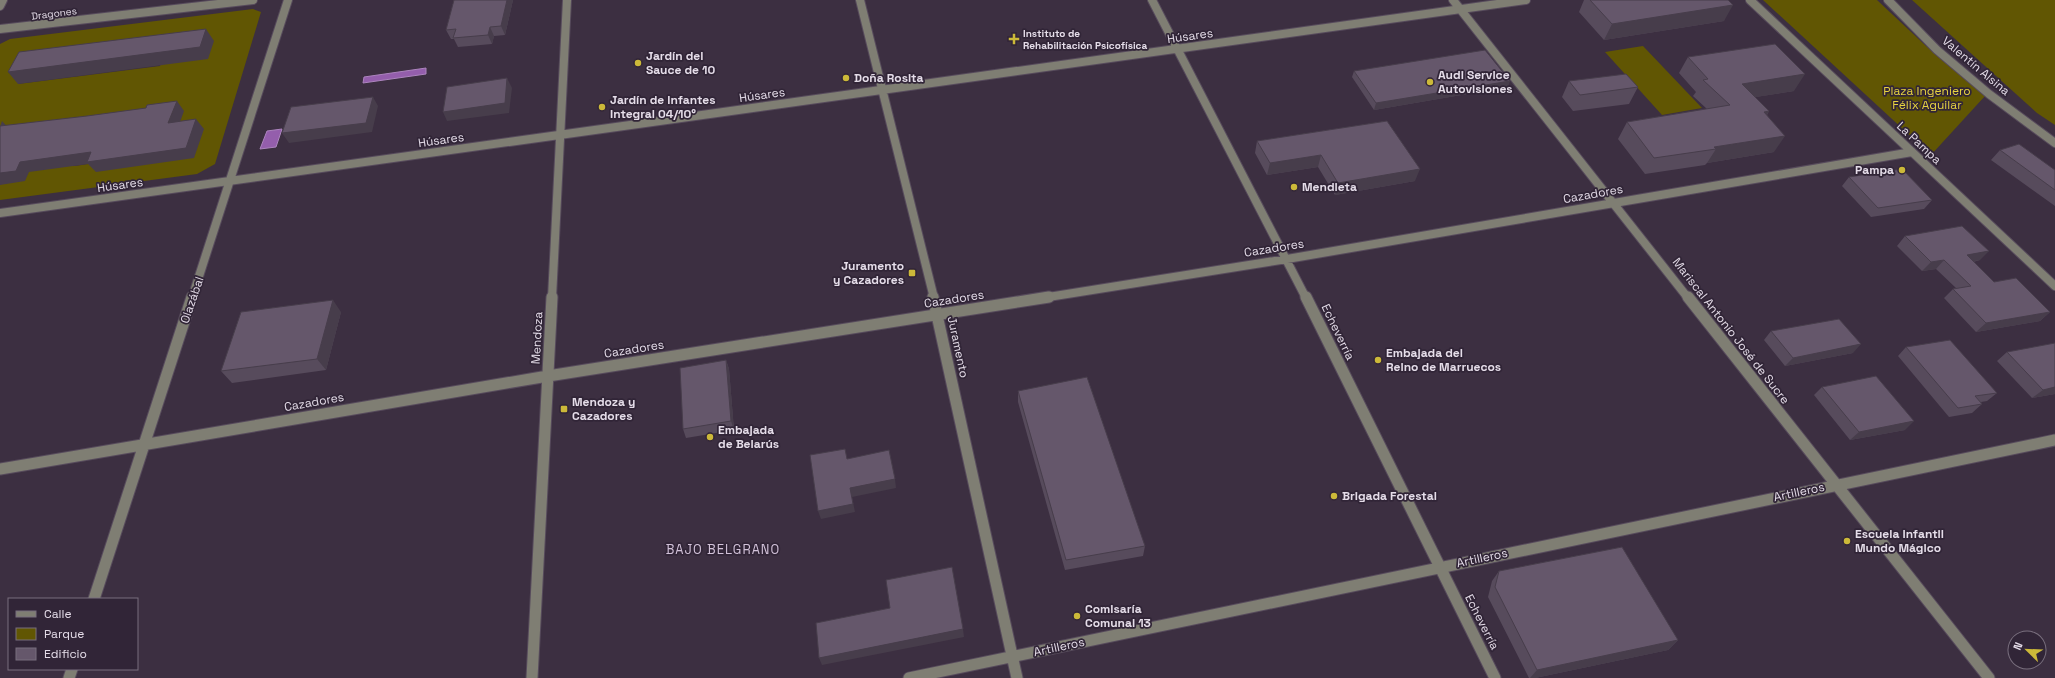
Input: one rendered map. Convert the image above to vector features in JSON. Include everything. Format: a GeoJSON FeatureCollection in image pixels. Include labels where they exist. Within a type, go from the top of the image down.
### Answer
{"type":"FeatureCollection","features":[{"type":"Feature","properties":{"kind":"street"},"geometry":{"type":"LineString","coordinates":[[0,6],[3,0]]}},
{"type":"Feature","properties":{"kind":"street","name":"Dragones"},"geometry":{"type":"LineString","coordinates":[[0,30],[253,0]]}},
{"type":"Feature","properties":{"kind":"street","name":"Olazábal"},"geometry":{"type":"LineString","coordinates":[[94,598],[143,444],[231,182],[288,0]]}},
{"type":"Feature","properties":{"kind":"street","name":"Mendoza"},"geometry":{"type":"LineString","coordinates":[[532,678],[567,0]]}},
{"type":"Feature","properties":{"kind":"street","name":"Juramento"},"geometry":{"type":"LineString","coordinates":[[860,0],[938,315],[1018,678]]}},
{"type":"Feature","properties":{"kind":"street","name":"Echeverría"},"geometry":{"type":"LineString","coordinates":[[1152,0],[1287,259],[1496,678]]}},
{"type":"Feature","properties":{"kind":"street","name":"Mariscal Antonio José de Sucre"},"geometry":{"type":"LineString","coordinates":[[1453,0],[1989,678]]}},
{"type":"Feature","properties":{"kind":"street","name":"Húsares"},"geometry":{"type":"LineString","coordinates":[[0,213],[1177,50],[1526,0]]}},
{"type":"Feature","properties":{"kind":"street","name":"La Pampa"},"geometry":{"type":"LineString","coordinates":[[1750,0],[2055,286]]}},
{"type":"Feature","properties":{"kind":"street","name":"Valentín Alsina"},"geometry":{"type":"LineString","coordinates":[[1888,0],[1937,50],[1989,94],[2055,143]]}},
{"type":"Feature","properties":{"kind":"street","name":"Cazadores"},"geometry":{"type":"LineString","coordinates":[[0,469],[548,376],[1287,259],[1912,152]]}},
{"type":"Feature","properties":{"kind":"street","name":"Artilleros"},"geometry":{"type":"LineString","coordinates":[[909,678],[1835,484],[2055,440]]}},
{"type":"Feature","properties":{"kind":"green space","name":"Plaza Ingeniero Félix Aguilar"},"geometry":{"type":"Polygon","coordinates":[[[1763,0],[1877,0],[1926,46],[1985,96],[1931,155],[1763,0]]]}},
{"type":"Feature","properties":{"kind":"green space"},"geometry":{"type":"Polygon","coordinates":[[[1912,0],[2055,0],[2055,125],[2037,113],[1912,0]]]}},
{"type":"Feature","properties":{"kind":"green space"},"geometry":{"type":"Polygon","coordinates":[[[253,9],[261,12],[215,164],[197,174],[0,200],[0,185],[33,163],[75,166],[88,164],[93,153],[194,158],[0,132],[0,44],[10,39],[253,9]],[[169,46],[29,63],[18,84],[160,66],[169,46]]]}},
{"type":"Feature","properties":{"kind":"green space"},"geometry":{"type":"Polygon","coordinates":[[[1643,46],[1702,108],[1662,115],[1605,52],[1643,46]]]}},
{"type":"Feature","properties":{"kind":"shaded area"},"geometry":{"type":"Polygon","coordinates":[[[426,68],[426,74],[363,83],[364,77],[426,68]]]}},
{"type":"Feature","properties":{"kind":"shaded area"},"geometry":{"type":"Polygon","coordinates":[[[282,129],[276,147],[260,149],[267,131],[282,129]]]}},
{"type":"Feature","properties":{"kind":"building"},"geometry":{"type":"Polygon","coordinates":[[[454,0],[507,0],[501,26],[490,27],[488,35],[453,38],[456,29],[446,30],[454,0]]]}},
{"type":"Feature","properties":{"kind":"building"},"geometry":{"type":"Polygon","coordinates":[[[1590,0],[1728,0],[1733,5],[1612,24],[1590,0]]]}},
{"type":"Feature","properties":{"kind":"building"},"geometry":{"type":"Polygon","coordinates":[[[206,29],[200,47],[8,72],[19,52],[206,29]]]}},
{"type":"Feature","properties":{"kind":"building"},"geometry":{"type":"Polygon","coordinates":[[[1775,44],[1805,74],[1742,84],[1769,111],[1764,112],[1785,136],[1714,147],[1716,149],[1654,158],[1627,122],[1730,105],[1703,80],[1708,79],[1688,57],[1775,44]]]}},
{"type":"Feature","properties":{"kind":"building","name":"Audi Service Autovisiones"},"geometry":{"type":"Polygon","coordinates":[[[1485,50],[1510,81],[1376,103],[1354,71],[1485,50]]]}},
{"type":"Feature","properties":{"kind":"building"},"geometry":{"type":"Polygon","coordinates":[[[1626,74],[1638,87],[1580,95],[1569,81],[1626,74]]]}},
{"type":"Feature","properties":{"kind":"building"},"geometry":{"type":"Polygon","coordinates":[[[507,78],[505,103],[443,112],[447,87],[507,78]]]}},
{"type":"Feature","properties":{"kind":"building"},"geometry":{"type":"Polygon","coordinates":[[[373,97],[366,123],[282,133],[291,107],[373,97]]]}},
{"type":"Feature","properties":{"kind":"building"},"geometry":{"type":"Polygon","coordinates":[[[177,101],[168,123],[196,119],[186,148],[87,162],[91,152],[20,162],[16,171],[0,173],[0,126],[146,108],[147,105],[177,101]]]}},
{"type":"Feature","properties":{"kind":"building"},"geometry":{"type":"Polygon","coordinates":[[[1387,121],[1420,169],[1338,183],[1321,155],[1270,163],[1257,141],[1387,121]]]}},
{"type":"Feature","properties":{"kind":"building"},"geometry":{"type":"Polygon","coordinates":[[[2019,144],[2055,170],[2055,190],[2000,150],[2019,144]]]}},
{"type":"Feature","properties":{"kind":"building"},"geometry":{"type":"Polygon","coordinates":[[[1902,169],[1932,200],[1878,208],[1849,177],[1902,169]]]}},
{"type":"Feature","properties":{"kind":"building"},"geometry":{"type":"Polygon","coordinates":[[[1962,226],[1989,251],[1967,255],[1994,282],[2016,278],[2050,312],[1986,323],[1953,289],[1971,286],[1944,260],[1931,262],[1905,236],[1962,226]]]}},
{"type":"Feature","properties":{"kind":"building"},"geometry":{"type":"Polygon","coordinates":[[[333,300],[317,359],[221,371],[241,312],[333,300]]]}},
{"type":"Feature","properties":{"kind":"building"},"geometry":{"type":"Polygon","coordinates":[[[1839,319],[1861,344],[1793,358],[1771,331],[1839,319]]]}},
{"type":"Feature","properties":{"kind":"building"},"geometry":{"type":"Polygon","coordinates":[[[1950,340],[1997,393],[1975,396],[1982,404],[1958,408],[1906,347],[1950,340]]]}},
{"type":"Feature","properties":{"kind":"building"},"geometry":{"type":"Polygon","coordinates":[[[2055,343],[2055,387],[2043,390],[2007,352],[2055,343]]]}},
{"type":"Feature","properties":{"kind":"building"},"geometry":{"type":"Polygon","coordinates":[[[726,360],[731,421],[683,429],[680,368],[726,360]]]}},
{"type":"Feature","properties":{"kind":"building"},"geometry":{"type":"Polygon","coordinates":[[[1876,376],[1914,421],[1859,432],[1822,387],[1876,376]]]}},
{"type":"Feature","properties":{"kind":"building"},"geometry":{"type":"Polygon","coordinates":[[[1087,377],[1145,546],[1066,560],[1018,391],[1087,377]]]}},
{"type":"Feature","properties":{"kind":"building"},"geometry":{"type":"Polygon","coordinates":[[[845,449],[847,459],[889,450],[895,479],[850,488],[853,504],[818,511],[810,455],[845,449]]]}},
{"type":"Feature","properties":{"kind":"building"},"geometry":{"type":"Polygon","coordinates":[[[1622,547],[1678,640],[1537,670],[1495,587],[1499,571],[1622,547]]]}},
{"type":"Feature","properties":{"kind":"building"},"geometry":{"type":"Polygon","coordinates":[[[952,567],[963,629],[819,658],[816,623],[890,608],[886,580],[952,567]]]}},
{"type":"Feature","properties":{"kind":"place","name":"Instituto de Rehabilitación Psicofísica"},"geometry":{"type":"Point","coordinates":[1014,39]}},
{"type":"Feature","properties":{"kind":"place","name":"Jardín del Sauce de 10"},"geometry":{"type":"Point","coordinates":[638,63]}},
{"type":"Feature","properties":{"kind":"place","name":"Doña Rosita"},"geometry":{"type":"Point","coordinates":[846,78]}},
{"type":"Feature","properties":{"kind":"place","name":"Audi Service Autovisiones"},"geometry":{"type":"Point","coordinates":[1430,82]}},
{"type":"Feature","properties":{"kind":"place","name":"Jardín de Infantes Integral 04/10°"},"geometry":{"type":"Point","coordinates":[602,107]}},
{"type":"Feature","properties":{"kind":"place","name":"Pampa"},"geometry":{"type":"Point","coordinates":[1902,170]}},
{"type":"Feature","properties":{"kind":"place","name":"Mendieta"},"geometry":{"type":"Point","coordinates":[1294,187]}},
{"type":"Feature","properties":{"kind":"place","name":"Juramento y Cazadores"},"geometry":{"type":"Point","coordinates":[912,273]}},
{"type":"Feature","properties":{"kind":"place","name":"Embajada del Reino de Marruecos"},"geometry":{"type":"Point","coordinates":[1378,360]}},
{"type":"Feature","properties":{"kind":"place","name":"Mendoza y Cazadores"},"geometry":{"type":"Point","coordinates":[564,409]}},
{"type":"Feature","properties":{"kind":"place","name":"Embajada de Belarús"},"geometry":{"type":"Point","coordinates":[710,437]}},
{"type":"Feature","properties":{"kind":"place","name":"Brigada Forestal"},"geometry":{"type":"Point","coordinates":[1334,496]}},
{"type":"Feature","properties":{"kind":"place","name":"Escuela Infantil Mundo Mágico"},"geometry":{"type":"Point","coordinates":[1847,541]}},
{"type":"Feature","properties":{"kind":"place","name":"Comisaría Comunal 13"},"geometry":{"type":"Point","coordinates":[1077,616]}},
{"type":"Feature","properties":{"kind":"district","name":"BAJO BELGRANO"},"geometry":{"type":"Point","coordinates":[723,549]}}]}
